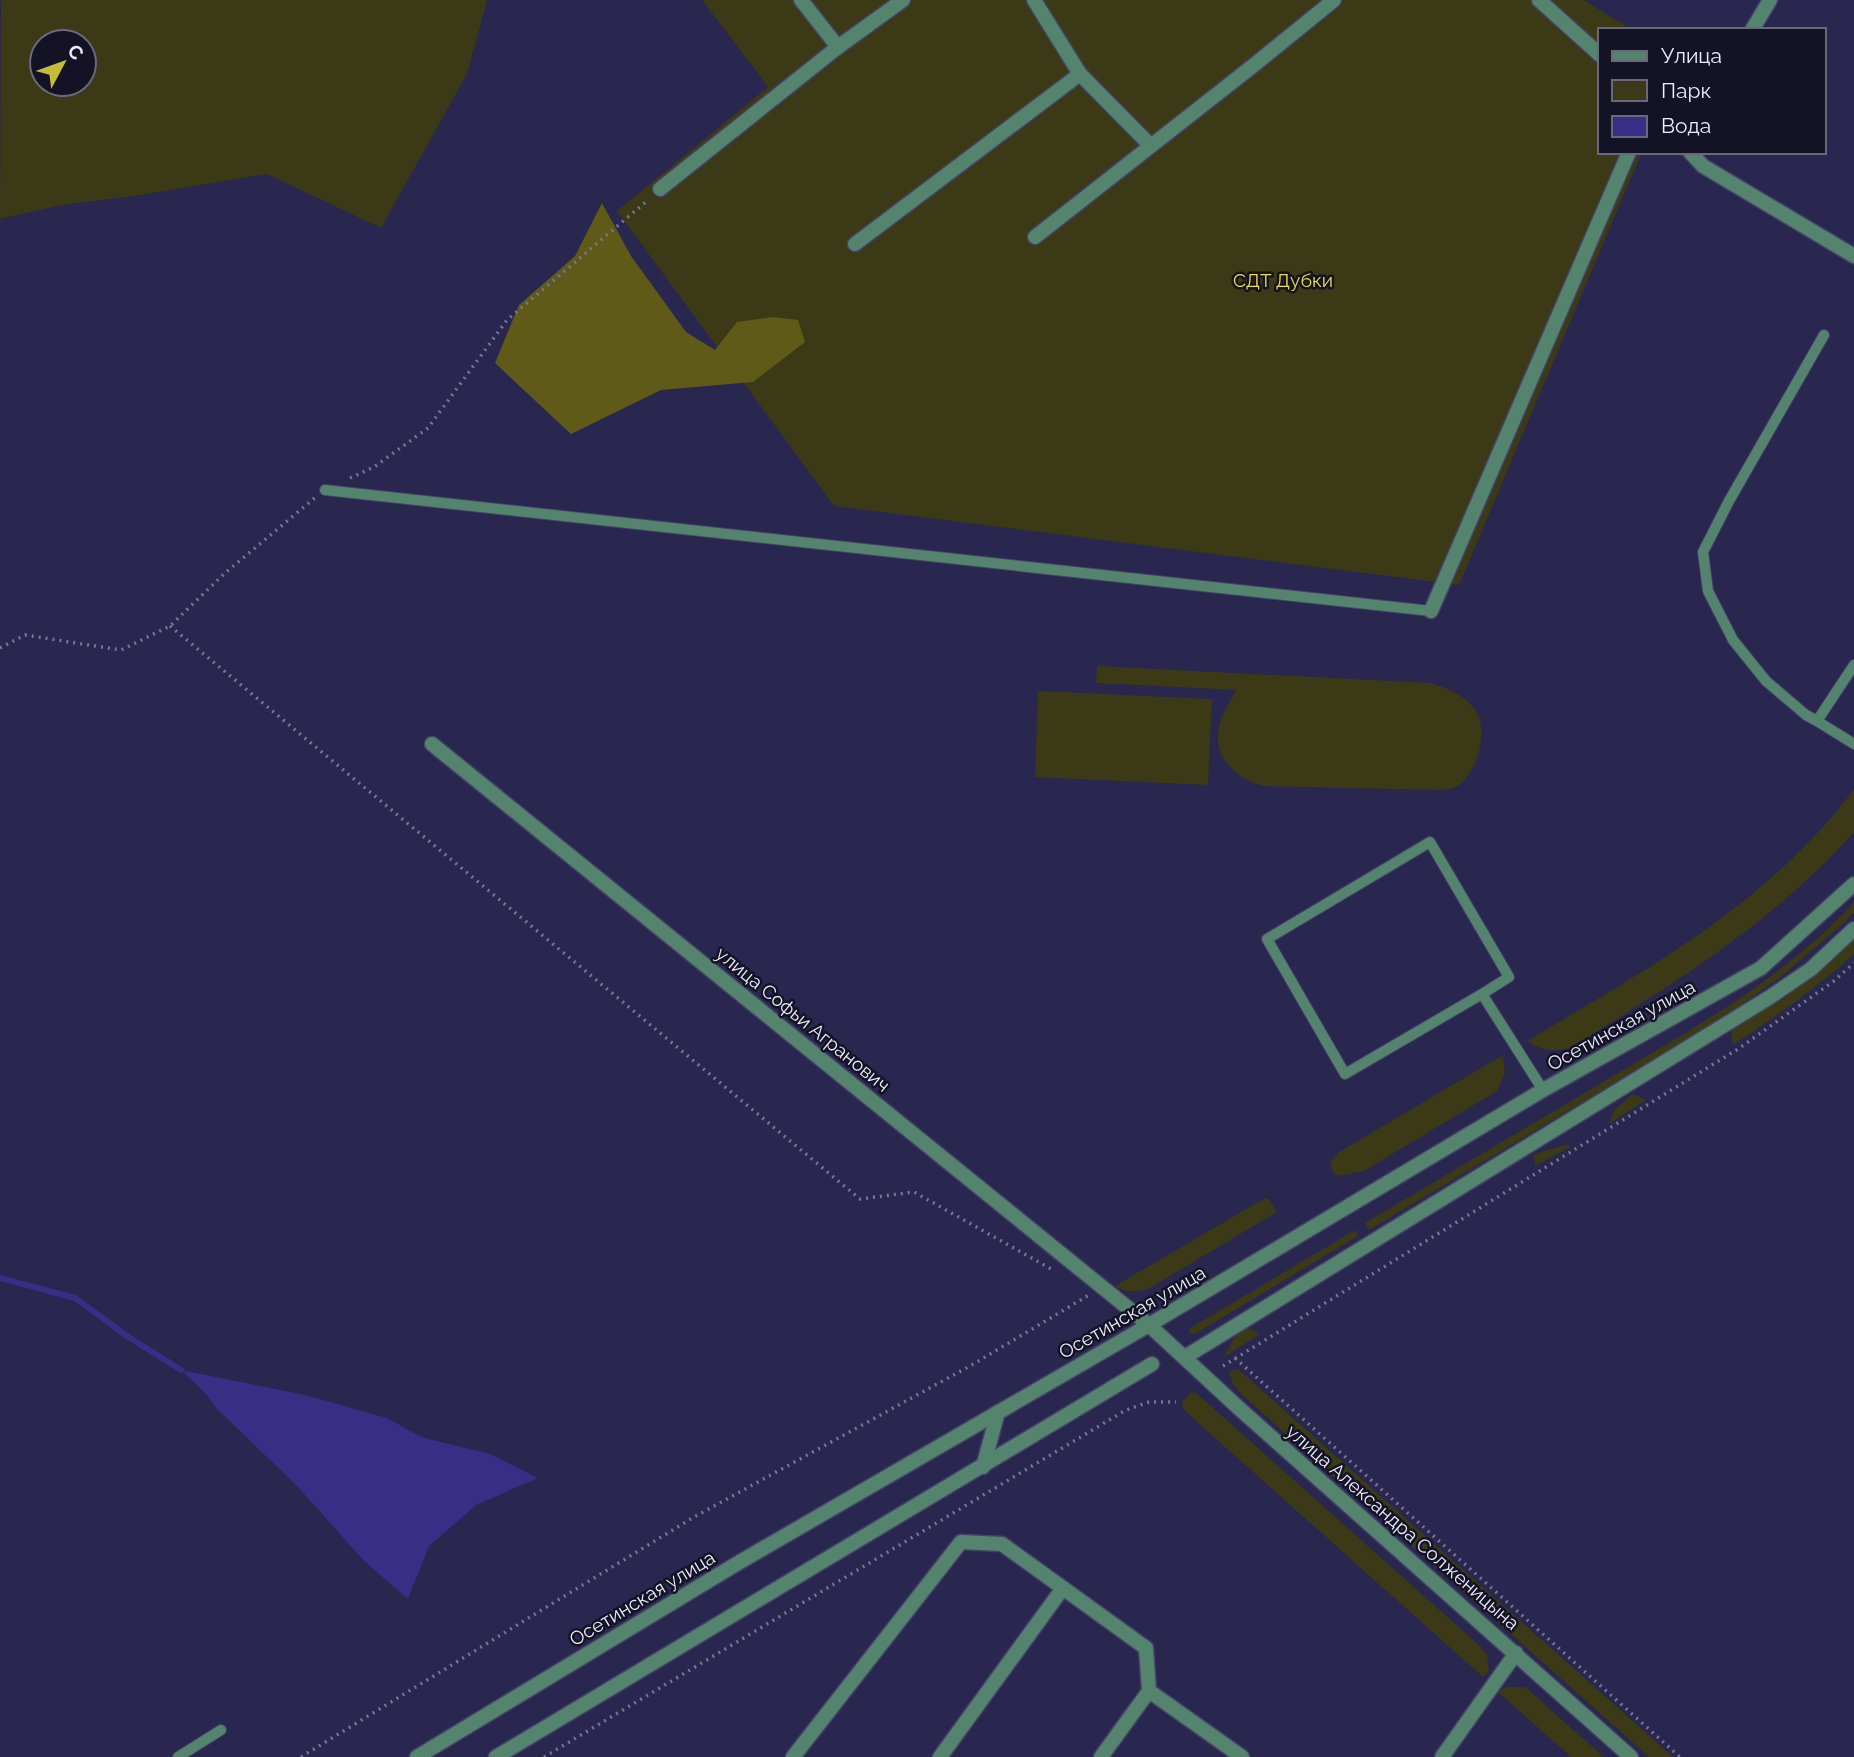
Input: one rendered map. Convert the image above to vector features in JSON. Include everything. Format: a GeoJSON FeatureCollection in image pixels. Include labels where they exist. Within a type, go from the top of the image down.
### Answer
{"type":"FeatureCollection","features":[{"type":"Feature","properties":{"kind":"street"},"geometry":{"type":"LineString","coordinates":[[801,0],[838,47]]}},
{"type":"Feature","properties":{"kind":"street"},"geometry":{"type":"LineString","coordinates":[[660,189],[838,47],[904,0]]}},
{"type":"Feature","properties":{"kind":"street"},"geometry":{"type":"LineString","coordinates":[[1034,0],[1080,74],[1151,146]]}},
{"type":"Feature","properties":{"kind":"street"},"geometry":{"type":"LineString","coordinates":[[1035,237],[1334,0]]}},
{"type":"Feature","properties":{"kind":"street"},"geometry":{"type":"LineString","coordinates":[[1539,0],[1598,53]]}},
{"type":"Feature","properties":{"kind":"street"},"geometry":{"type":"LineString","coordinates":[[1753,28],[1770,0]]}},
{"type":"Feature","properties":{"kind":"street"},"geometry":{"type":"LineString","coordinates":[[855,244],[1080,74]]}},
{"type":"Feature","properties":{"kind":"street"},"geometry":{"type":"LineString","coordinates":[[1431,611],[1628,154]]}},
{"type":"Feature","properties":{"kind":"street"},"geometry":{"type":"LineString","coordinates":[[1692,154],[1703,166],[1854,256]]}},
{"type":"Feature","properties":{"kind":"street","name":"улица Софьи Агранович"},"geometry":{"type":"LineString","coordinates":[[432,744],[1149,1325]]}},
{"type":"Feature","properties":{"kind":"street","name":"Осетинская улица"},"geometry":{"type":"LineString","coordinates":[[417,1757],[738,1563],[1149,1325],[1543,1090],[1761,968],[1854,884]]}},
{"type":"Feature","properties":{"kind":"street"},"geometry":{"type":"LineString","coordinates":[[1185,1357],[1770,997],[1811,969],[1854,929]]}},
{"type":"Feature","properties":{"kind":"street","name":"улица Александра Солженицына"},"geometry":{"type":"LineString","coordinates":[[1149,1325],[1631,1757]]}},
{"type":"Feature","properties":{"kind":"street"},"geometry":{"type":"LineString","coordinates":[[496,1757],[1152,1364]]}},
{"type":"Feature","properties":{"kind":"street"},"geometry":{"type":"LineString","coordinates":[[983,1467],[998,1412]]}},
{"type":"Feature","properties":{"kind":"street"},"geometry":{"type":"LineString","coordinates":[[793,1757],[961,1542],[1002,1544],[1146,1648],[1149,1691],[1101,1757]]}},
{"type":"Feature","properties":{"kind":"street"},"geometry":{"type":"LineString","coordinates":[[940,1757],[1063,1588]]}},
{"type":"Feature","properties":{"kind":"street"},"geometry":{"type":"LineString","coordinates":[[1442,1757],[1516,1653]]}},
{"type":"Feature","properties":{"kind":"street"},"geometry":{"type":"LineString","coordinates":[[1149,1691],[1242,1757]]}},
{"type":"Feature","properties":{"kind":"lane"},"geometry":{"type":"LineString","coordinates":[[1824,335],[1729,501],[1703,552],[1708,591],[1733,640],[1766,681],[1805,715],[1854,744]]}},
{"type":"Feature","properties":{"kind":"lane"},"geometry":{"type":"LineString","coordinates":[[326,490],[1431,611]]}},
{"type":"Feature","properties":{"kind":"lane"},"geometry":{"type":"LineString","coordinates":[[1817,721],[1854,665]]}},
{"type":"Feature","properties":{"kind":"lane"},"geometry":{"type":"LineString","coordinates":[[1430,842],[1509,977],[1482,994],[1345,1074],[1267,939],[1430,842]]}},
{"type":"Feature","properties":{"kind":"lane"},"geometry":{"type":"LineString","coordinates":[[1482,994],[1543,1090]]}},
{"type":"Feature","properties":{"kind":"lane"},"geometry":{"type":"LineString","coordinates":[[178,1757],[221,1730]]}},
{"type":"Feature","properties":{"kind":"path"},"geometry":{"type":"LineString","coordinates":[[0,648],[25,635],[121,650],[170,626],[225,573],[326,490],[374,467],[428,428],[507,320],[660,189]]}},
{"type":"Feature","properties":{"kind":"path"},"geometry":{"type":"LineString","coordinates":[[170,626],[860,1199],[914,1192],[1057,1273]]}},
{"type":"Feature","properties":{"kind":"path"},"geometry":{"type":"LineString","coordinates":[[1223,1366],[1738,1049],[1834,981],[1854,963]]}},
{"type":"Feature","properties":{"kind":"path"},"geometry":{"type":"LineString","coordinates":[[302,1757],[694,1517],[970,1366],[1093,1293],[1081,1286]]}},
{"type":"Feature","properties":{"kind":"path"},"geometry":{"type":"LineString","coordinates":[[1235,1358],[1680,1757]]}},
{"type":"Feature","properties":{"kind":"path"},"geometry":{"type":"LineString","coordinates":[[544,1757],[1126,1410],[1149,1402],[1176,1402]]}},
{"type":"Feature","properties":{"kind":"green space"},"geometry":{"type":"Polygon","coordinates":[[[1,0],[487,0],[467,74],[381,228],[267,174],[62,205],[0,219],[1,0]]]}},
{"type":"Feature","properties":{"kind":"green space","name":"СДТ Дубки"},"geometry":{"type":"Polygon","coordinates":[[[702,0],[1584,0],[1629,28],[1598,28],[1598,154],[1641,154],[1459,585],[834,506],[617,211],[768,87],[702,0]]]}},
{"type":"Feature","properties":{"kind":"green space"},"geometry":{"type":"Polygon","coordinates":[[[1097,666],[1430,683],[1456,693],[1476,711],[1481,729],[1479,751],[1471,772],[1458,786],[1451,789],[1264,786],[1237,774],[1224,760],[1220,751],[1219,725],[1236,690],[1096,683],[1097,666]]]}},
{"type":"Feature","properties":{"kind":"green space"},"geometry":{"type":"Polygon","coordinates":[[[1038,691],[1212,699],[1208,785],[1035,777],[1038,691]]]}},
{"type":"Feature","properties":{"kind":"green space"},"geometry":{"type":"Polygon","coordinates":[[[1854,789],[1854,832],[1823,865],[1756,923],[1684,976],[1570,1048],[1547,1050],[1527,1041],[1661,960],[1744,900],[1784,867],[1854,789]]]}},
{"type":"Feature","properties":{"kind":"green space"},"geometry":{"type":"Polygon","coordinates":[[[1854,902],[1854,912],[1846,921],[1782,976],[1717,1022],[1369,1230],[1365,1223],[1738,1000],[1799,954],[1854,902]]]}},
{"type":"Feature","properties":{"kind":"green space"},"geometry":{"type":"Polygon","coordinates":[[[1854,936],[1854,954],[1795,1002],[1733,1045],[1731,1029],[1797,984],[1854,936]]]}},
{"type":"Feature","properties":{"kind":"green space"},"geometry":{"type":"Polygon","coordinates":[[[1503,1055],[1505,1073],[1497,1091],[1364,1171],[1338,1176],[1333,1172],[1330,1162],[1339,1152],[1503,1055]]]}},
{"type":"Feature","properties":{"kind":"green space"},"geometry":{"type":"Polygon","coordinates":[[[1632,1094],[1646,1100],[1609,1124],[1614,1110],[1632,1094]]]}},
{"type":"Feature","properties":{"kind":"green space"},"geometry":{"type":"Polygon","coordinates":[[[1564,1145],[1572,1146],[1535,1166],[1534,1154],[1564,1145]]]}},
{"type":"Feature","properties":{"kind":"green space"},"geometry":{"type":"Polygon","coordinates":[[[1265,1198],[1269,1199],[1277,1212],[1148,1289],[1131,1291],[1115,1286],[1265,1198]]]}},
{"type":"Feature","properties":{"kind":"green space"},"geometry":{"type":"Polygon","coordinates":[[[1355,1230],[1358,1236],[1195,1334],[1190,1333],[1192,1327],[1355,1230]]]}},
{"type":"Feature","properties":{"kind":"green space"},"geometry":{"type":"Polygon","coordinates":[[[1246,1327],[1260,1334],[1224,1357],[1235,1336],[1246,1327]]]}},
{"type":"Feature","properties":{"kind":"green space"},"geometry":{"type":"Polygon","coordinates":[[[1238,1369],[1673,1757],[1649,1757],[1242,1395],[1233,1384],[1229,1372],[1238,1369]]]}},
{"type":"Feature","properties":{"kind":"green space"},"geometry":{"type":"Polygon","coordinates":[[[1195,1392],[1480,1646],[1487,1655],[1489,1670],[1483,1677],[1187,1413],[1182,1406],[1183,1401],[1190,1393],[1195,1392]]]}},
{"type":"Feature","properties":{"kind":"green space"},"geometry":{"type":"Polygon","coordinates":[[[1506,1687],[1525,1687],[1604,1757],[1571,1757],[1498,1692],[1506,1687]]]}},
{"type":"Feature","properties":{"kind":"shaded area"},"geometry":{"type":"Polygon","coordinates":[[[602,203],[631,256],[686,332],[715,350],[737,322],[773,317],[798,320],[805,342],[753,382],[661,390],[571,434],[495,363],[519,305],[575,256],[602,203]]]}},
{"type":"Feature","properties":{"kind":"water"},"geometry":{"type":"Polygon","coordinates":[[[181,1370],[305,1395],[387,1418],[421,1437],[490,1454],[538,1478],[476,1505],[429,1546],[408,1599],[364,1561],[297,1486],[216,1408],[206,1394],[181,1370]]]}},
{"type":"Feature","properties":{"kind":"waterway"},"geometry":{"type":"LineString","coordinates":[[0,1278],[75,1298],[127,1336],[181,1370]]}}]}
